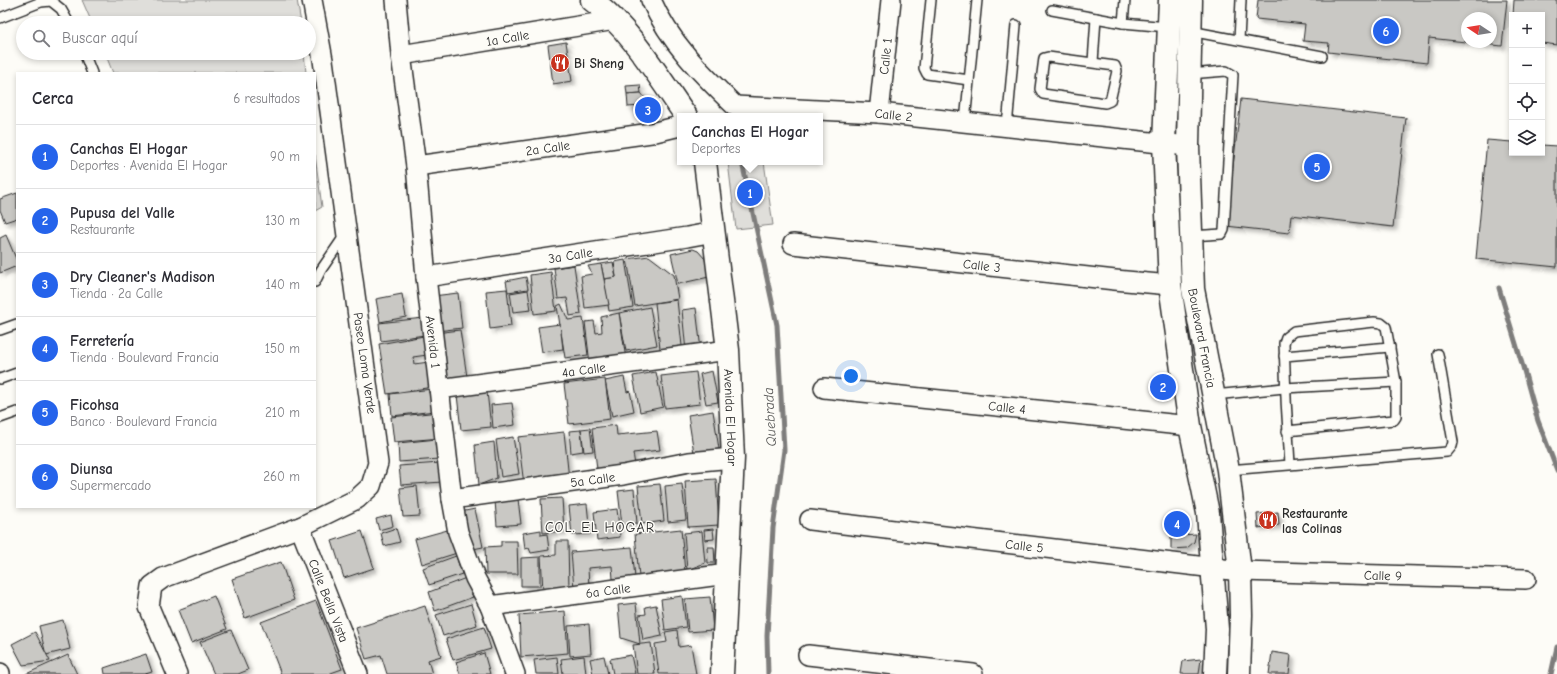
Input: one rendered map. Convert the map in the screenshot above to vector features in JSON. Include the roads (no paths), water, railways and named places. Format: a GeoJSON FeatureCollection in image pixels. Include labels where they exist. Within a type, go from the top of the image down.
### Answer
{"type":"FeatureCollection","features":[{"type":"Feature","properties":{"kind":"street","name":"Paseo Loma Verde"},"geometry":{"type":"LineString","coordinates":[[312,0],[315,16]]}},
{"type":"Feature","properties":{"kind":"street","name":"Avenida 1"},"geometry":{"type":"LineString","coordinates":[[396,0],[401,55],[416,166],[426,277],[452,499],[460,538],[475,578],[490,606],[515,674]]}},
{"type":"Feature","properties":{"kind":"street"},"geometry":{"type":"LineString","coordinates":[[592,0],[615,20],[640,51],[684,113]]}},
{"type":"Feature","properties":{"kind":"street","name":"Calle 2"},"geometry":{"type":"LineString","coordinates":[[651,0],[660,19],[682,51],[707,78],[729,111],[878,113],[1188,146]]}},
{"type":"Feature","properties":{"kind":"street","name":"Calle 1"},"geometry":{"type":"LineString","coordinates":[[878,113],[891,0]]}},
{"type":"Feature","properties":{"kind":"street","name":"Boulevard Francia"},"geometry":{"type":"LineString","coordinates":[[1170,0],[1164,143],[1170,285],[1190,426],[1208,513],[1217,629],[1215,674]]}},
{"type":"Feature","properties":{"kind":"street","name":"Boulevard Francia"},"geometry":{"type":"LineString","coordinates":[[1191,0],[1188,146],[1193,289],[1228,470],[1240,571],[1241,615],[1239,674]]}},
{"type":"Feature","properties":{"kind":"street","name":"1a Calle"},"geometry":{"type":"LineString","coordinates":[[401,55],[615,20]]}},
{"type":"Feature","properties":{"kind":"street","name":"Paseo Loma Verde"},"geometry":{"type":"LineString","coordinates":[[177,674],[149,607],[152,586],[163,578],[300,527],[357,499],[371,486],[378,463],[323,60],[316,22]]}},
{"type":"Feature","properties":{"kind":"street","name":"2a Calle"},"geometry":{"type":"LineString","coordinates":[[416,166],[651,133],[677,127]]}},
{"type":"Feature","properties":{"kind":"street","name":"Avenida El Hogar"},"geometry":{"type":"LineString","coordinates":[[705,165],[728,350],[733,458],[722,674]]}},
{"type":"Feature","properties":{"kind":"street","name":"3a Calle"},"geometry":{"type":"LineString","coordinates":[[426,277],[714,232]]}},
{"type":"Feature","properties":{"kind":"street","name":"Calle 3"},"geometry":{"type":"LineString","coordinates":[[793,244],[1170,285]]}},
{"type":"Feature","properties":{"kind":"street","name":"4a Calle"},"geometry":{"type":"LineString","coordinates":[[439,388],[728,350]]}},
{"type":"Feature","properties":{"kind":"street","name":"Calle 4"},"geometry":{"type":"LineString","coordinates":[[824,388],[1190,426]]}},
{"type":"Feature","properties":{"kind":"street","name":"5a Calle"},"geometry":{"type":"LineString","coordinates":[[452,499],[623,475],[688,462],[733,458]]}},
{"type":"Feature","properties":{"kind":"street","name":"Calle 5"},"geometry":{"type":"LineString","coordinates":[[810,520],[1240,571]]}},
{"type":"Feature","properties":{"kind":"street","name":"Calle Bella Vista"},"geometry":{"type":"LineString","coordinates":[[300,527],[358,674]]}},
{"type":"Feature","properties":{"kind":"street","name":"Calle 9"},"geometry":{"type":"LineString","coordinates":[[1240,571],[1526,579]]}},
{"type":"Feature","properties":{"kind":"street","name":"6a Calle"},"geometry":{"type":"LineString","coordinates":[[490,606],[727,574]]}},
{"type":"Feature","properties":{"kind":"street"},"geometry":{"type":"LineString","coordinates":[[808,655],[973,674]]}},
{"type":"Feature","properties":{"kind":"lane"},"geometry":{"type":"LineString","coordinates":[[931,0],[924,68],[927,74],[969,80]]}},
{"type":"Feature","properties":{"kind":"lane"},"geometry":{"type":"LineString","coordinates":[[964,122],[978,0]]}},
{"type":"Feature","properties":{"kind":"lane"},"geometry":{"type":"LineString","coordinates":[[1123,23],[1125,0]]}},
{"type":"Feature","properties":{"kind":"lane"},"geometry":{"type":"LineString","coordinates":[[1240,40],[1241,0]]}},
{"type":"Feature","properties":{"kind":"lane"},"geometry":{"type":"LineString","coordinates":[[0,18],[41,2],[51,1],[61,9],[65,16]]}},
{"type":"Feature","properties":{"kind":"lane"},"geometry":{"type":"LineString","coordinates":[[1052,10],[1123,23],[1168,27]]}},
{"type":"Feature","properties":{"kind":"lane"},"geometry":{"type":"LineString","coordinates":[[1093,62],[1096,18]]}},
{"type":"Feature","properties":{"kind":"lane"},"geometry":{"type":"LineString","coordinates":[[1007,127],[1016,25]]}},
{"type":"Feature","properties":{"kind":"lane"},"geometry":{"type":"LineString","coordinates":[[1190,31],[1322,56]]}},
{"type":"Feature","properties":{"kind":"lane"},"geometry":{"type":"LineString","coordinates":[[1048,57],[1093,62],[1115,66],[1117,71],[1110,101],[1105,103],[1043,94],[1040,90],[1044,58],[1048,57]]}},
{"type":"Feature","properties":{"kind":"lane"},"geometry":{"type":"LineString","coordinates":[[87,60],[92,72]]}},
{"type":"Feature","properties":{"kind":"lane"},"geometry":{"type":"LineString","coordinates":[[1189,74],[1226,71],[1233,75],[1224,230],[1222,234],[1191,236]]}},
{"type":"Feature","properties":{"kind":"lane"},"geometry":{"type":"LineString","coordinates":[[316,280],[321,270],[347,232]]}},
{"type":"Feature","properties":{"kind":"lane"},"geometry":{"type":"LineString","coordinates":[[1287,431],[1394,420],[1396,417],[1396,382],[1386,327],[1381,323],[1374,322],[1294,332],[1286,337],[1284,343],[1284,388],[1287,431],[1290,464]]}},
{"type":"Feature","properties":{"kind":"lane"},"geometry":{"type":"LineString","coordinates":[[0,330],[16,324]]}},
{"type":"Feature","properties":{"kind":"lane"},"geometry":{"type":"LineString","coordinates":[[1284,356],[1390,347]]}},
{"type":"Feature","properties":{"kind":"lane"},"geometry":{"type":"LineString","coordinates":[[1228,470],[1447,452],[1453,442],[1438,354]]}},
{"type":"Feature","properties":{"kind":"lane"},"geometry":{"type":"LineString","coordinates":[[0,379],[16,373]]}},
{"type":"Feature","properties":{"kind":"lane"},"geometry":{"type":"LineString","coordinates":[[1214,395],[1284,388],[1396,382]]}},
{"type":"Feature","properties":{"kind":"lane"},"geometry":{"type":"LineString","coordinates":[[0,418],[16,412]]}},
{"type":"Feature","properties":{"kind":"waterway","name":"Quebrada"},"geometry":{"type":"LineString","coordinates":[[743,165],[777,325],[784,450],[773,528],[767,636],[768,674]]}},
{"type":"Feature","properties":{"kind":"waterway"},"geometry":{"type":"LineString","coordinates":[[1499,288],[1538,421],[1557,470]]}},
{"type":"Feature","properties":{"kind":"waterway"},"geometry":{"type":"LineString","coordinates":[[1551,674],[1557,647]]}},
{"type":"Feature","properties":{"kind":"place","name":"Diunsa"},"geometry":{"type":"Point","coordinates":[1386,31]}},
{"type":"Feature","properties":{"kind":"place","name":"Bi Sheng"},"geometry":{"type":"Point","coordinates":[560,63]}},
{"type":"Feature","properties":{"kind":"place","name":"Dry Cleaner's Madison"},"geometry":{"type":"Point","coordinates":[648,110]}},
{"type":"Feature","properties":{"kind":"place","name":"Ficohsa"},"geometry":{"type":"Point","coordinates":[1317,167]}},
{"type":"Feature","properties":{"kind":"place","name":"Canchas El Hogar"},"geometry":{"type":"Point","coordinates":[750,193]}},
{"type":"Feature","properties":{"kind":"place","name":"Pupusa del Valle"},"geometry":{"type":"Point","coordinates":[1163,387]}},
{"type":"Feature","properties":{"kind":"place","name":"Restaurante las Colinas"},"geometry":{"type":"Point","coordinates":[1268,520]}},
{"type":"Feature","properties":{"kind":"place","name":"Ferretería"},"geometry":{"type":"Point","coordinates":[1177,524]}},
{"type":"Feature","properties":{"kind":"district","name":"COL. EL HOGAR"},"geometry":{"type":"Point","coordinates":[600,527]}}]}
